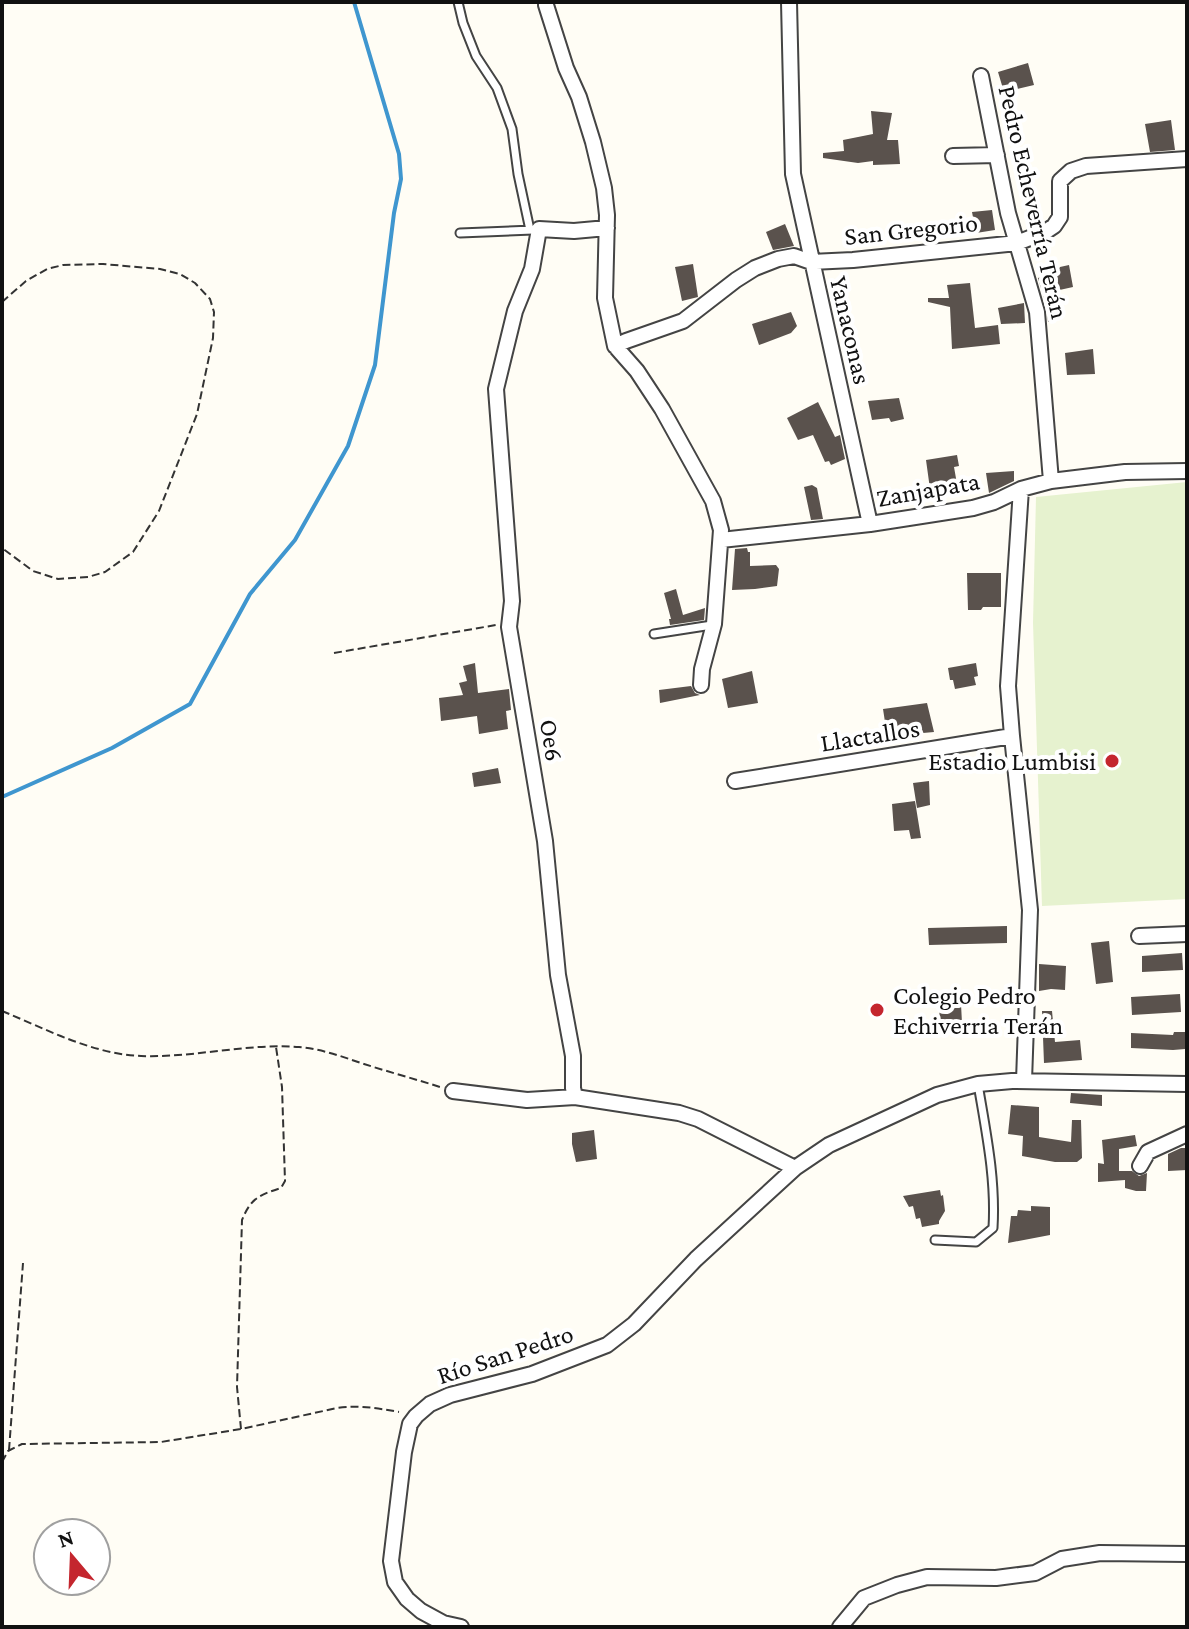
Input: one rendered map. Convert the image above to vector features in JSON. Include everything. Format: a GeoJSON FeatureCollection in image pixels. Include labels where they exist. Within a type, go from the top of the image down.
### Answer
{"type":"FeatureCollection","features":[{"type":"Feature","properties":{"kind":"street","name":"Yanaconas"},"geometry":{"type":"LineString","coordinates":[[789,2],[793,174],[870,524]]}},
{"type":"Feature","properties":{"kind":"street"},"geometry":{"type":"LineString","coordinates":[[546,5],[593,142],[604,188],[607,228],[605,298],[615,346],[637,371],[691,459],[713,501],[721,530],[714,624],[701,685]]}},
{"type":"Feature","properties":{"kind":"street","name":"Pedro Echeverría Terán"},"geometry":{"type":"LineString","coordinates":[[981,76],[1008,213],[1037,312],[1051,481]]}},
{"type":"Feature","properties":{"kind":"street"},"geometry":{"type":"LineString","coordinates":[[953,156],[997,155]]}},
{"type":"Feature","properties":{"kind":"street","name":"San Gregorio"},"geometry":{"type":"LineString","coordinates":[[615,346],[683,321],[736,280],[778,259],[794,256],[811,262],[853,260],[1017,243],[1054,226],[1060,217],[1060,181],[1071,171],[1086,166],[1187,159]]}},
{"type":"Feature","properties":{"kind":"street"},"geometry":{"type":"LineString","coordinates":[[535,230],[607,228]]}},
{"type":"Feature","properties":{"kind":"street","name":"Oe6"},"geometry":{"type":"LineString","coordinates":[[535,230],[532,269],[515,311],[496,389],[512,601],[509,623],[545,841],[558,975],[573,1056],[575,1097]]}},
{"type":"Feature","properties":{"kind":"street","name":"Zanjapata"},"geometry":{"type":"LineString","coordinates":[[721,540],[870,524],[973,508],[1051,481],[1125,472],[1187,471]]}},
{"type":"Feature","properties":{"kind":"street"},"geometry":{"type":"LineString","coordinates":[[1021,489],[1008,686],[1030,910],[1024,1081]]}},
{"type":"Feature","properties":{"kind":"street","name":"Llactallos"},"geometry":{"type":"LineString","coordinates":[[735,781],[1012,736]]}},
{"type":"Feature","properties":{"kind":"street"},"geometry":{"type":"LineString","coordinates":[[1139,936],[1187,934]]}},
{"type":"Feature","properties":{"kind":"street","name":"Río San Pedro"},"geometry":{"type":"LineString","coordinates":[[461,1627],[443,1623],[407,1599],[395,1582],[391,1561],[410,1424],[430,1404],[450,1395],[532,1374],[607,1345],[634,1324],[696,1259],[795,1168],[829,1145],[937,1095],[978,1084],[1024,1081],[1187,1084]]}},
{"type":"Feature","properties":{"kind":"street"},"geometry":{"type":"LineString","coordinates":[[453,1091],[527,1100],[575,1097],[689,1116],[795,1168]]}},
{"type":"Feature","properties":{"kind":"street"},"geometry":{"type":"LineString","coordinates":[[1140,1166],[1148,1152],[1187,1134]]}},
{"type":"Feature","properties":{"kind":"street"},"geometry":{"type":"LineString","coordinates":[[840,1627],[864,1598],[927,1577],[996,1578],[1035,1573],[1062,1559],[1100,1553],[1187,1554]]}},
{"type":"Feature","properties":{"kind":"lane"},"geometry":{"type":"LineString","coordinates":[[458,2],[476,56],[497,88],[512,129],[518,174],[535,230],[460,233]]}},
{"type":"Feature","properties":{"kind":"lane"},"geometry":{"type":"LineString","coordinates":[[654,634],[714,624]]}},
{"type":"Feature","properties":{"kind":"lane"},"geometry":{"type":"LineString","coordinates":[[935,1240],[976,1242],[993,1228],[991,1164],[978,1084]]}},
{"type":"Feature","properties":{"kind":"path"},"geometry":{"type":"LineString","coordinates":[[2,302],[26,281],[47,269],[63,265],[103,264],[180,274],[195,283],[210,299],[214,312],[213,338],[197,414],[159,511],[133,552],[105,572],[88,577],[58,579],[33,571],[2,548]]}},
{"type":"Feature","properties":{"kind":"path"},"geometry":{"type":"LineString","coordinates":[[334,653],[509,623]]}},
{"type":"Feature","properties":{"kind":"path"},"geometry":{"type":"LineString","coordinates":[[2,1011],[82,1044],[112,1052],[140,1056],[179,1055],[276,1046],[324,1051],[453,1091]]}},
{"type":"Feature","properties":{"kind":"path"},"geometry":{"type":"LineString","coordinates":[[241,1429],[237,1387],[242,1220],[252,1201],[281,1188],[285,1181],[282,1087],[276,1046]]}},
{"type":"Feature","properties":{"kind":"path"},"geometry":{"type":"LineString","coordinates":[[2,1462],[8,1451],[23,1263]]}},
{"type":"Feature","properties":{"kind":"path"},"geometry":{"type":"LineString","coordinates":[[8,1451],[22,1444],[161,1442],[353,1406],[416,1416]]}},
{"type":"Feature","properties":{"kind":"path"},"geometry":{"type":"LineString","coordinates":[[2,1616],[3,1627]]}},
{"type":"Feature","properties":{"kind":"green space","name":"Estadio Lumbisi"},"geometry":{"type":"Polygon","coordinates":[[[1187,482],[1187,899],[1042,906],[1033,623],[1036,497],[1187,482]]]}},
{"type":"Feature","properties":{"kind":"building"},"geometry":{"type":"Polygon","coordinates":[[[1028,63],[1034,85],[1004,92],[998,72],[1028,63]]]}},
{"type":"Feature","properties":{"kind":"building"},"geometry":{"type":"Polygon","coordinates":[[[871,111],[892,113],[887,140],[898,140],[900,164],[873,165],[873,161],[858,163],[823,158],[823,153],[844,151],[843,140],[873,134],[871,111]]]}},
{"type":"Feature","properties":{"kind":"building"},"geometry":{"type":"Polygon","coordinates":[[[1171,120],[1175,150],[1150,152],[1145,124],[1171,120]]]}},
{"type":"Feature","properties":{"kind":"building"},"geometry":{"type":"Polygon","coordinates":[[[992,210],[995,230],[976,233],[972,212],[992,210]]]}},
{"type":"Feature","properties":{"kind":"building"},"geometry":{"type":"Polygon","coordinates":[[[785,224],[794,246],[773,250],[766,232],[785,224]]]}},
{"type":"Feature","properties":{"kind":"building"},"geometry":{"type":"Polygon","coordinates":[[[693,264],[698,297],[682,301],[675,267],[693,264]]]}},
{"type":"Feature","properties":{"kind":"building"},"geometry":{"type":"Polygon","coordinates":[[[1069,265],[1073,287],[1055,291],[1051,270],[1069,265]]]}},
{"type":"Feature","properties":{"kind":"building"},"geometry":{"type":"Polygon","coordinates":[[[1044,276],[1059,319],[1048,322],[1038,278],[1044,276]]]}},
{"type":"Feature","properties":{"kind":"building"},"geometry":{"type":"Polygon","coordinates":[[[970,283],[975,328],[998,325],[1000,344],[952,349],[950,307],[928,302],[928,298],[949,298],[947,285],[970,283]]]}},
{"type":"Feature","properties":{"kind":"building"},"geometry":{"type":"Polygon","coordinates":[[[1024,303],[1025,323],[1001,324],[998,308],[1024,303]]]}},
{"type":"Feature","properties":{"kind":"building"},"geometry":{"type":"Polygon","coordinates":[[[791,312],[797,326],[791,333],[759,345],[752,324],[791,312]]]}},
{"type":"Feature","properties":{"kind":"building"},"geometry":{"type":"Polygon","coordinates":[[[1093,349],[1095,374],[1067,375],[1065,353],[1093,349]]]}},
{"type":"Feature","properties":{"kind":"building"},"geometry":{"type":"Polygon","coordinates":[[[899,398],[904,419],[891,422],[889,418],[872,420],[868,401],[899,398]]]}},
{"type":"Feature","properties":{"kind":"building"},"geometry":{"type":"Polygon","coordinates":[[[818,402],[835,437],[840,435],[845,459],[831,465],[829,461],[825,462],[813,435],[798,440],[787,418],[818,402]]]}},
{"type":"Feature","properties":{"kind":"building"},"geometry":{"type":"Polygon","coordinates":[[[957,455],[959,466],[954,467],[957,484],[944,493],[930,489],[926,460],[957,455]]]}},
{"type":"Feature","properties":{"kind":"building"},"geometry":{"type":"Polygon","coordinates":[[[1014,471],[1014,481],[989,493],[986,473],[1014,471]]]}},
{"type":"Feature","properties":{"kind":"building"},"geometry":{"type":"Polygon","coordinates":[[[812,485],[817,488],[823,519],[811,520],[804,487],[812,485]]]}},
{"type":"Feature","properties":{"kind":"building"},"geometry":{"type":"Polygon","coordinates":[[[747,548],[750,566],[776,565],[779,569],[777,586],[732,590],[735,549],[747,548]]]}},
{"type":"Feature","properties":{"kind":"building"},"geometry":{"type":"Polygon","coordinates":[[[967,573],[1001,573],[1001,607],[968,610],[967,573]]]}},
{"type":"Feature","properties":{"kind":"building"},"geometry":{"type":"Polygon","coordinates":[[[676,589],[683,615],[705,608],[704,620],[670,625],[664,593],[676,589]]]}},
{"type":"Feature","properties":{"kind":"building"},"geometry":{"type":"Polygon","coordinates":[[[475,663],[478,693],[509,689],[511,710],[506,711],[508,729],[479,734],[477,716],[441,721],[439,698],[463,695],[459,683],[467,681],[463,666],[475,663]]]}},
{"type":"Feature","properties":{"kind":"building"},"geometry":{"type":"Polygon","coordinates":[[[976,663],[976,685],[955,689],[948,668],[976,663]]]}},
{"type":"Feature","properties":{"kind":"building"},"geometry":{"type":"Polygon","coordinates":[[[752,671],[758,703],[728,708],[722,679],[752,671]]]}},
{"type":"Feature","properties":{"kind":"building"},"geometry":{"type":"Polygon","coordinates":[[[691,686],[700,695],[660,703],[659,690],[691,686]]]}},
{"type":"Feature","properties":{"kind":"building"},"geometry":{"type":"Polygon","coordinates":[[[927,703],[934,732],[891,739],[889,722],[885,722],[883,709],[927,703]]]}},
{"type":"Feature","properties":{"kind":"building"},"geometry":{"type":"Polygon","coordinates":[[[498,768],[501,783],[474,787],[472,773],[498,768]]]}},
{"type":"Feature","properties":{"kind":"building"},"geometry":{"type":"Polygon","coordinates":[[[929,781],[930,805],[917,808],[913,783],[929,781]]]}},
{"type":"Feature","properties":{"kind":"building"},"geometry":{"type":"Polygon","coordinates":[[[915,801],[921,838],[911,839],[909,830],[894,831],[892,804],[915,801]]]}},
{"type":"Feature","properties":{"kind":"building"},"geometry":{"type":"Polygon","coordinates":[[[1007,926],[1007,943],[929,945],[928,928],[1007,926]]]}},
{"type":"Feature","properties":{"kind":"building"},"geometry":{"type":"Polygon","coordinates":[[[1109,941],[1113,982],[1096,984],[1091,943],[1109,941]]]}},
{"type":"Feature","properties":{"kind":"building"},"geometry":{"type":"Polygon","coordinates":[[[1182,953],[1183,970],[1142,972],[1142,956],[1182,953]]]}},
{"type":"Feature","properties":{"kind":"building"},"geometry":{"type":"Polygon","coordinates":[[[1039,964],[1066,966],[1065,990],[1039,991],[1039,964]]]}},
{"type":"Feature","properties":{"kind":"building"},"geometry":{"type":"Polygon","coordinates":[[[1180,994],[1181,1012],[1132,1015],[1131,997],[1180,994]]]}},
{"type":"Feature","properties":{"kind":"building"},"geometry":{"type":"Polygon","coordinates":[[[961,1004],[962,1023],[940,1024],[939,1005],[961,1004]]]}},
{"type":"Feature","properties":{"kind":"building"},"geometry":{"type":"Polygon","coordinates":[[[1042,1011],[1052,1011],[1055,1042],[1080,1040],[1082,1060],[1044,1063],[1042,1011]]]}},
{"type":"Feature","properties":{"kind":"building"},"geometry":{"type":"Polygon","coordinates":[[[1174,1032],[1185,1032],[1185,1049],[1131,1048],[1131,1033],[1173,1035],[1174,1032]]]}},
{"type":"Feature","properties":{"kind":"building"},"geometry":{"type":"Polygon","coordinates":[[[1071,1093],[1102,1095],[1102,1106],[1070,1103],[1071,1093]]]}},
{"type":"Feature","properties":{"kind":"building"},"geometry":{"type":"Polygon","coordinates":[[[1011,1105],[1039,1107],[1039,1137],[1071,1142],[1072,1120],[1081,1120],[1082,1158],[1077,1162],[1055,1162],[1022,1156],[1023,1136],[1008,1134],[1011,1105]]]}},
{"type":"Feature","properties":{"kind":"building"},"geometry":{"type":"Polygon","coordinates":[[[594,1130],[597,1159],[576,1162],[572,1133],[594,1130]]]}},
{"type":"Feature","properties":{"kind":"building"},"geometry":{"type":"Polygon","coordinates":[[[1135,1135],[1137,1146],[1119,1149],[1119,1171],[1132,1171],[1139,1176],[1147,1173],[1146,1191],[1125,1188],[1125,1180],[1098,1182],[1098,1163],[1104,1164],[1102,1140],[1135,1135]]]}},
{"type":"Feature","properties":{"kind":"building"},"geometry":{"type":"Polygon","coordinates":[[[1187,1148],[1187,1170],[1168,1171],[1168,1154],[1187,1148]]]}},
{"type":"Feature","properties":{"kind":"building"},"geometry":{"type":"Polygon","coordinates":[[[940,1190],[945,1211],[939,1224],[922,1227],[913,1206],[909,1207],[903,1196],[940,1190]]]}},
{"type":"Feature","properties":{"kind":"building"},"geometry":{"type":"Polygon","coordinates":[[[1031,1206],[1050,1207],[1050,1235],[1008,1243],[1011,1216],[1017,1216],[1018,1210],[1031,1211],[1031,1206]]]}},
{"type":"Feature","properties":{"kind":"waterway"},"geometry":{"type":"LineString","coordinates":[[2,797],[112,748],[190,704],[250,594],[295,540],[348,446],[375,365],[401,179],[399,154],[354,2]]}},
{"type":"Feature","properties":{"kind":"place","name":"Estadio Lumbisi"},"geometry":{"type":"Point","coordinates":[1112,761]}},
{"type":"Feature","properties":{"kind":"place","name":"Colegio Pedro Echiverria Terán"},"geometry":{"type":"Point","coordinates":[877,1010]}}]}
